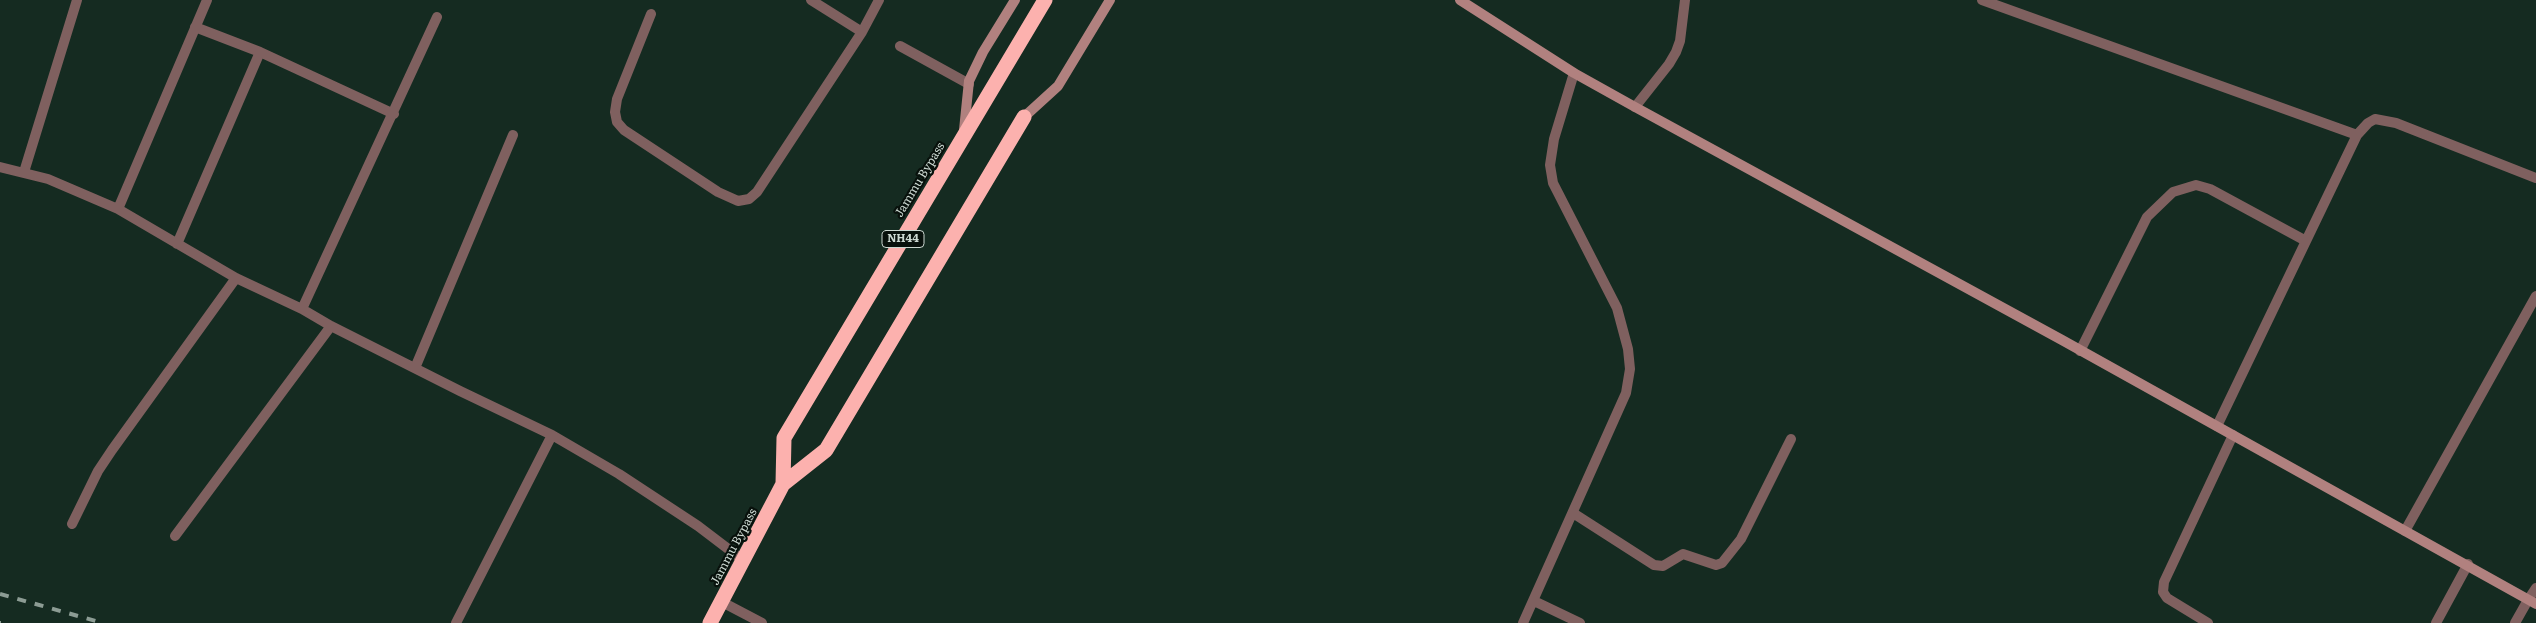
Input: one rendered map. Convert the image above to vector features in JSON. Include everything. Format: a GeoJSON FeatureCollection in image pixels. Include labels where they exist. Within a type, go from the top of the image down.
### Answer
{"type":"FeatureCollection","features":[{"type":"Feature","properties":{"kind":"highway","name":"Jammu Bypass"},"geometry":{"type":"LineString","coordinates":[[783,484],[784,438],[1045,0]]}},
{"type":"Feature","properties":{"kind":"highway","name":"Jammu Bypass"},"geometry":{"type":"LineString","coordinates":[[710,623],[783,484],[826,450],[1024,116]]}},
{"type":"Feature","properties":{"kind":"main road"},"geometry":{"type":"LineString","coordinates":[[964,136],[969,84],[983,52],[1015,0]]}},
{"type":"Feature","properties":{"kind":"main road"},"geometry":{"type":"LineString","coordinates":[[1024,116],[1058,86],[1110,0]]}},
{"type":"Feature","properties":{"kind":"main road"},"geometry":{"type":"LineString","coordinates":[[1460,0],[1574,73],[1634,107],[2468,564],[2532,602]]}},
{"type":"Feature","properties":{"kind":"street"},"geometry":{"type":"LineString","coordinates":[[24,172],[77,0]]}},
{"type":"Feature","properties":{"kind":"street"},"geometry":{"type":"LineString","coordinates":[[118,209],[207,0]]}},
{"type":"Feature","properties":{"kind":"street"},"geometry":{"type":"LineString","coordinates":[[811,0],[862,32]]}},
{"type":"Feature","properties":{"kind":"street"},"geometry":{"type":"LineString","coordinates":[[651,14],[617,99],[615,112],[617,122],[624,130],[718,192],[738,201],[749,199],[757,192],[862,32],[878,0]]}},
{"type":"Feature","properties":{"kind":"street"},"geometry":{"type":"LineString","coordinates":[[1634,107],[1669,64],[1676,52],[1680,41],[1685,0]]}},
{"type":"Feature","properties":{"kind":"street"},"geometry":{"type":"LineString","coordinates":[[1982,0],[2357,134]]}},
{"type":"Feature","properties":{"kind":"street"},"geometry":{"type":"LineString","coordinates":[[302,309],[394,114],[437,17]]}},
{"type":"Feature","properties":{"kind":"street"},"geometry":{"type":"LineString","coordinates":[[195,27],[260,52],[394,114]]}},
{"type":"Feature","properties":{"kind":"street"},"geometry":{"type":"LineString","coordinates":[[900,46],[969,84]]}},
{"type":"Feature","properties":{"kind":"street"},"geometry":{"type":"LineString","coordinates":[[177,244],[260,52]]}},
{"type":"Feature","properties":{"kind":"street"},"geometry":{"type":"LineString","coordinates":[[1523,623],[1626,393],[1630,369],[1628,349],[1617,308],[1553,182],[1550,165],[1554,139],[1574,73]]}},
{"type":"Feature","properties":{"kind":"street"},"geometry":{"type":"LineString","coordinates":[[2217,426],[2357,134],[2375,119],[2384,119],[2536,178]]}},
{"type":"Feature","properties":{"kind":"street"},"geometry":{"type":"LineString","coordinates":[[415,368],[513,135]]}},
{"type":"Feature","properties":{"kind":"street"},"geometry":{"type":"LineString","coordinates":[[0,168],[24,172],[48,180],[118,209],[236,278],[552,434],[619,474],[698,526],[744,561]]}},
{"type":"Feature","properties":{"kind":"street"},"geometry":{"type":"LineString","coordinates":[[2080,351],[2147,217],[2173,192],[2196,185],[2210,189],[2306,241]]}},
{"type":"Feature","properties":{"kind":"street"},"geometry":{"type":"LineString","coordinates":[[72,524],[98,471],[112,450],[236,278]]}},
{"type":"Feature","properties":{"kind":"street"},"geometry":{"type":"LineString","coordinates":[[2405,531],[2536,296]]}},
{"type":"Feature","properties":{"kind":"street"},"geometry":{"type":"LineString","coordinates":[[175,536],[331,326]]}},
{"type":"Feature","properties":{"kind":"street"},"geometry":{"type":"LineString","coordinates":[[456,623],[552,434]]}},
{"type":"Feature","properties":{"kind":"street"},"geometry":{"type":"LineString","coordinates":[[2208,623],[2167,598],[2163,592],[2164,582],[2233,435]]}},
{"type":"Feature","properties":{"kind":"street"},"geometry":{"type":"LineString","coordinates":[[1573,513],[1654,565],[1663,566],[1683,554],[1690,554],[1716,565],[1722,563],[1741,539],[1791,439]]}},
{"type":"Feature","properties":{"kind":"street"},"geometry":{"type":"LineString","coordinates":[[2436,623],[2468,564]]}},
{"type":"Feature","properties":{"kind":"street"},"geometry":{"type":"LineString","coordinates":[[2515,623],[2532,602],[2536,588]]}},
{"type":"Feature","properties":{"kind":"street"},"geometry":{"type":"LineString","coordinates":[[1534,600],[1580,623]]}},
{"type":"Feature","properties":{"kind":"street"},"geometry":{"type":"LineString","coordinates":[[722,602],[762,623]]}},
{"type":"Feature","properties":{"kind":"railway"},"geometry":{"type":"LineString","coordinates":[[0,594],[103,623]]}}]}
